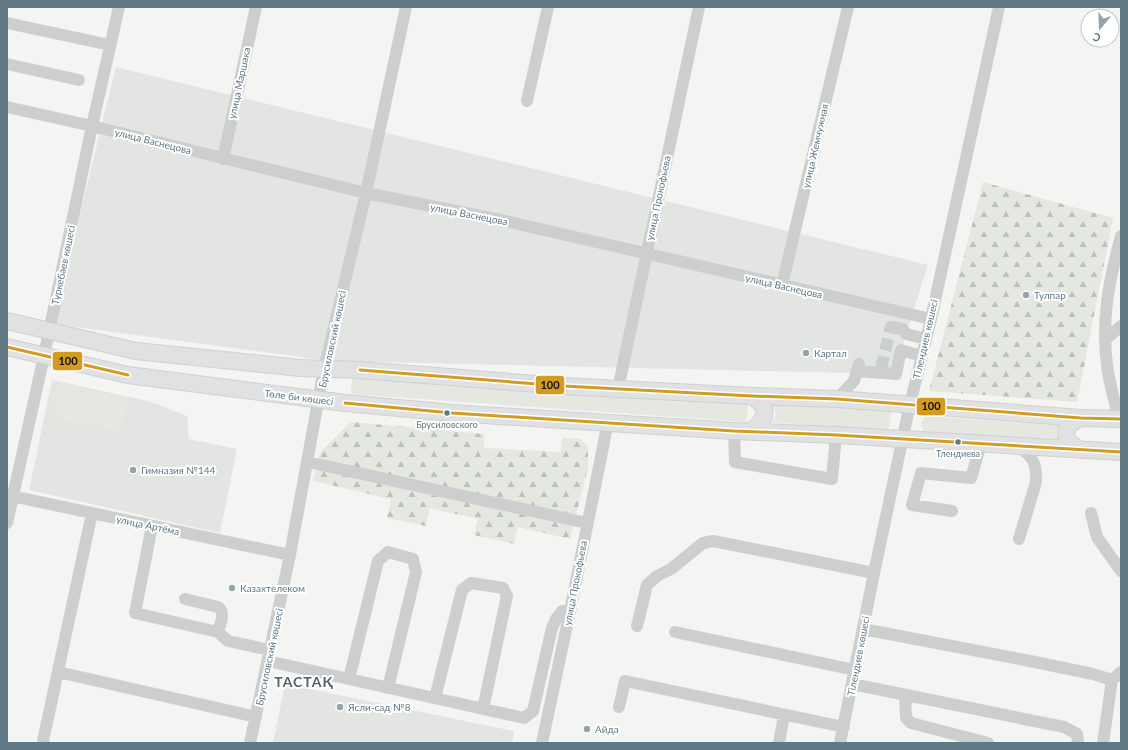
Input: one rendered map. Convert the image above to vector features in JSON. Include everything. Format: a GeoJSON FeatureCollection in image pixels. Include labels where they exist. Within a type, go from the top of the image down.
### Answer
{"type":"FeatureCollection","features":[{"type":"Feature","properties":{"kind":"main road"},"geometry":{"type":"LineString","coordinates":[[7,321],[136,351],[324,369],[360,370],[618,389],[837,399],[1081,418],[1120,419]]}},
{"type":"Feature","properties":{"kind":"main road","name":"Төле би көшесі"},"geometry":{"type":"LineString","coordinates":[[7,347],[128,375],[319,399],[452,413],[734,431],[836,435],[1121,452]]}},
{"type":"Feature","properties":{"kind":"main road"},"geometry":{"type":"LineString","coordinates":[[750,431],[759,426],[764,413],[763,406],[752,396]]}},
{"type":"Feature","properties":{"kind":"main road"},"geometry":{"type":"LineString","coordinates":[[1080,450],[1072,445],[1067,434],[1069,425],[1073,421],[1081,418]]}},
{"type":"Feature","properties":{"kind":"street","name":"Түркебаев көшесі"},"geometry":{"type":"LineString","coordinates":[[7,523],[10,495],[44,356],[92,126],[119,7]]}},
{"type":"Feature","properties":{"kind":"street","name":"улица Маршака"},"geometry":{"type":"LineString","coordinates":[[223,159],[256,7]]}},
{"type":"Feature","properties":{"kind":"street","name":"Брусиловский көшесі"},"geometry":{"type":"LineString","coordinates":[[250,743],[290,555],[324,369],[366,193],[406,7]]}},
{"type":"Feature","properties":{"kind":"street"},"geometry":{"type":"LineString","coordinates":[[527,102],[548,7]]}},
{"type":"Feature","properties":{"kind":"street","name":"улица Прокофьева"},"geometry":{"type":"LineString","coordinates":[[618,389],[699,7]]}},
{"type":"Feature","properties":{"kind":"street","name":"улица Жемчужная"},"geometry":{"type":"LineString","coordinates":[[782,285],[848,7]]}},
{"type":"Feature","properties":{"kind":"street","name":"Тілендиев көшесі"},"geometry":{"type":"LineString","coordinates":[[840,743],[910,404],[931,319],[999,7]]}},
{"type":"Feature","properties":{"kind":"street"},"geometry":{"type":"LineString","coordinates":[[7,23],[110,45]]}},
{"type":"Feature","properties":{"kind":"street"},"geometry":{"type":"LineString","coordinates":[[7,64],[79,80]]}},
{"type":"Feature","properties":{"kind":"street","name":"улица Васнецова"},"geometry":{"type":"LineString","coordinates":[[7,107],[92,126],[366,193],[501,220],[931,319]]}},
{"type":"Feature","properties":{"kind":"street"},"geometry":{"type":"LineString","coordinates":[[1120,419],[1115,380],[1107,366],[1105,340],[1106,300],[1112,268],[1121,236]]}},
{"type":"Feature","properties":{"kind":"street"},"geometry":{"type":"LineString","coordinates":[[1105,340],[1121,326]]}},
{"type":"Feature","properties":{"kind":"street"},"geometry":{"type":"LineString","coordinates":[[891,327],[903,329],[906,334],[926,339]]}},
{"type":"Feature","properties":{"kind":"street"},"geometry":{"type":"LineString","coordinates":[[856,371],[896,374],[901,350],[921,356]]}},
{"type":"Feature","properties":{"kind":"street"},"geometry":{"type":"LineString","coordinates":[[837,399],[854,381],[858,364],[882,368]]}},
{"type":"Feature","properties":{"kind":"street","name":"улица Прокофьева"},"geometry":{"type":"LineString","coordinates":[[542,743],[608,422]]}},
{"type":"Feature","properties":{"kind":"street"},"geometry":{"type":"LineString","coordinates":[[734,431],[735,462],[832,479],[836,435]]}},
{"type":"Feature","properties":{"kind":"street"},"geometry":{"type":"LineString","coordinates":[[952,510],[912,505],[922,473],[971,478],[981,444]]}},
{"type":"Feature","properties":{"kind":"street"},"geometry":{"type":"LineString","coordinates":[[1019,539],[1036,482],[1037,473],[1035,464],[1029,453],[1020,447]]}},
{"type":"Feature","properties":{"kind":"street"},"geometry":{"type":"LineString","coordinates":[[308,462],[587,523]]}},
{"type":"Feature","properties":{"kind":"street","name":"улица Артёма"},"geometry":{"type":"LineString","coordinates":[[10,495],[290,555]]}},
{"type":"Feature","properties":{"kind":"street"},"geometry":{"type":"LineString","coordinates":[[44,743],[43,741],[92,513]]}},
{"type":"Feature","properties":{"kind":"street"},"geometry":{"type":"LineString","coordinates":[[1091,513],[1097,538],[1121,571]]}},
{"type":"Feature","properties":{"kind":"street"},"geometry":{"type":"LineString","coordinates":[[152,526],[135,613],[218,632],[228,640],[269,656],[349,679],[524,718],[533,711],[552,628],[562,611],[570,611]]}},
{"type":"Feature","properties":{"kind":"street"},"geometry":{"type":"LineString","coordinates":[[637,626],[647,585],[657,576],[670,569],[704,543],[713,541],[874,573]]}},
{"type":"Feature","properties":{"kind":"street"},"geometry":{"type":"LineString","coordinates":[[349,679],[378,561],[388,552],[413,559],[416,572],[388,688]]}},
{"type":"Feature","properties":{"kind":"street"},"geometry":{"type":"LineString","coordinates":[[435,698],[462,590],[471,583],[504,588],[508,596],[483,709]]}},
{"type":"Feature","properties":{"kind":"street"},"geometry":{"type":"LineString","coordinates":[[185,599],[221,609],[222,613],[218,632]]}},
{"type":"Feature","properties":{"kind":"street"},"geometry":{"type":"LineString","coordinates":[[863,629],[1094,674],[1117,676],[1103,743]]}},
{"type":"Feature","properties":{"kind":"street"},"geometry":{"type":"LineString","coordinates":[[675,632],[855,670]]}},
{"type":"Feature","properties":{"kind":"street"},"geometry":{"type":"LineString","coordinates":[[58,672],[256,717]]}},
{"type":"Feature","properties":{"kind":"street"},"geometry":{"type":"LineString","coordinates":[[619,707],[625,682],[844,727]]}},
{"type":"Feature","properties":{"kind":"street"},"geometry":{"type":"LineString","coordinates":[[852,684],[1064,727],[1077,734],[1078,743]]}},
{"type":"Feature","properties":{"kind":"street"},"geometry":{"type":"LineString","coordinates":[[905,695],[906,718],[911,723],[988,743]]}},
{"type":"Feature","properties":{"kind":"street"},"geometry":{"type":"LineString","coordinates":[[779,743],[784,715]]}},
{"type":"Feature","properties":{"kind":"shaded area"},"geometry":{"type":"Polygon","coordinates":[[[116,67],[928,265],[901,350],[896,374],[331,361],[53,324],[116,67]]]}},
{"type":"Feature","properties":{"kind":"shaded area","name":"Гимназия №144"},"geometry":{"type":"Polygon","coordinates":[[[52,380],[152,402],[187,416],[189,439],[237,449],[220,533],[29,490],[52,380]]]}},
{"type":"Feature","properties":{"kind":"shaded area","name":"Ясли-сад №8"},"geometry":{"type":"Polygon","coordinates":[[[285,684],[514,731],[512,743],[273,743],[285,684]]]}},
{"type":"Feature","properties":{"kind":"green space"},"geometry":{"type":"Polygon","coordinates":[[[983,182],[1113,218],[1077,402],[929,391],[983,182]]]}},
{"type":"Feature","properties":{"kind":"green space"},"geometry":{"type":"Polygon","coordinates":[[[352,378],[747,402],[748,407],[746,422],[351,394],[352,378]]]}},
{"type":"Feature","properties":{"kind":"green space"},"geometry":{"type":"Polygon","coordinates":[[[60,385],[128,398],[121,431],[54,417],[60,385]]]}},
{"type":"Feature","properties":{"kind":"green space"},"geometry":{"type":"Polygon","coordinates":[[[769,403],[892,410],[888,431],[769,422],[775,417],[776,413],[769,403]]]}},
{"type":"Feature","properties":{"kind":"green space"},"geometry":{"type":"Polygon","coordinates":[[[925,416],[1063,425],[1057,430],[1057,436],[1063,442],[927,432],[923,431],[921,423],[925,416]]]}},
{"type":"Feature","properties":{"kind":"green space"},"geometry":{"type":"Polygon","coordinates":[[[351,422],[484,434],[484,448],[561,452],[562,438],[581,439],[588,446],[588,468],[570,539],[518,527],[514,544],[474,535],[478,519],[430,508],[426,526],[387,518],[391,499],[313,481],[321,451],[351,422]]]}},
{"type":"Feature","properties":{"kind":"tunnel"},"geometry":{"type":"LineString","coordinates":[[881,368],[891,327]]}},
{"type":"Feature","properties":{"kind":"transit line","name":"100"},"geometry":{"type":"LineString","coordinates":[[7,347],[128,375]]}},
{"type":"Feature","properties":{"kind":"transit line","name":"100"},"geometry":{"type":"LineString","coordinates":[[360,370],[563,386],[837,399],[1081,418],[1121,419]]}},
{"type":"Feature","properties":{"kind":"transit line","name":"100"},"geometry":{"type":"LineString","coordinates":[[345,403],[452,413],[734,431],[836,435],[1121,452]]}},
{"type":"Feature","properties":{"kind":"place","name":"Тулпар"},"geometry":{"type":"Point","coordinates":[1026,295]}},
{"type":"Feature","properties":{"kind":"place","name":"Картал"},"geometry":{"type":"Point","coordinates":[806,353]}},
{"type":"Feature","properties":{"kind":"place","name":"Брусиловского"},"geometry":{"type":"Point","coordinates":[447,413]}},
{"type":"Feature","properties":{"kind":"place","name":"Тлендиева"},"geometry":{"type":"Point","coordinates":[958,442]}},
{"type":"Feature","properties":{"kind":"place","name":"Гимназия №144"},"geometry":{"type":"Point","coordinates":[133,470]}},
{"type":"Feature","properties":{"kind":"place","name":"Казахтелеком"},"geometry":{"type":"Point","coordinates":[232,588]}},
{"type":"Feature","properties":{"kind":"place","name":"Ясли-сад №8"},"geometry":{"type":"Point","coordinates":[340,707]}},
{"type":"Feature","properties":{"kind":"place","name":"Айда"},"geometry":{"type":"Point","coordinates":[587,729]}},
{"type":"Feature","properties":{"kind":"district","name":"ТАСТАҚ"},"geometry":{"type":"Point","coordinates":[304,681]}}]}
